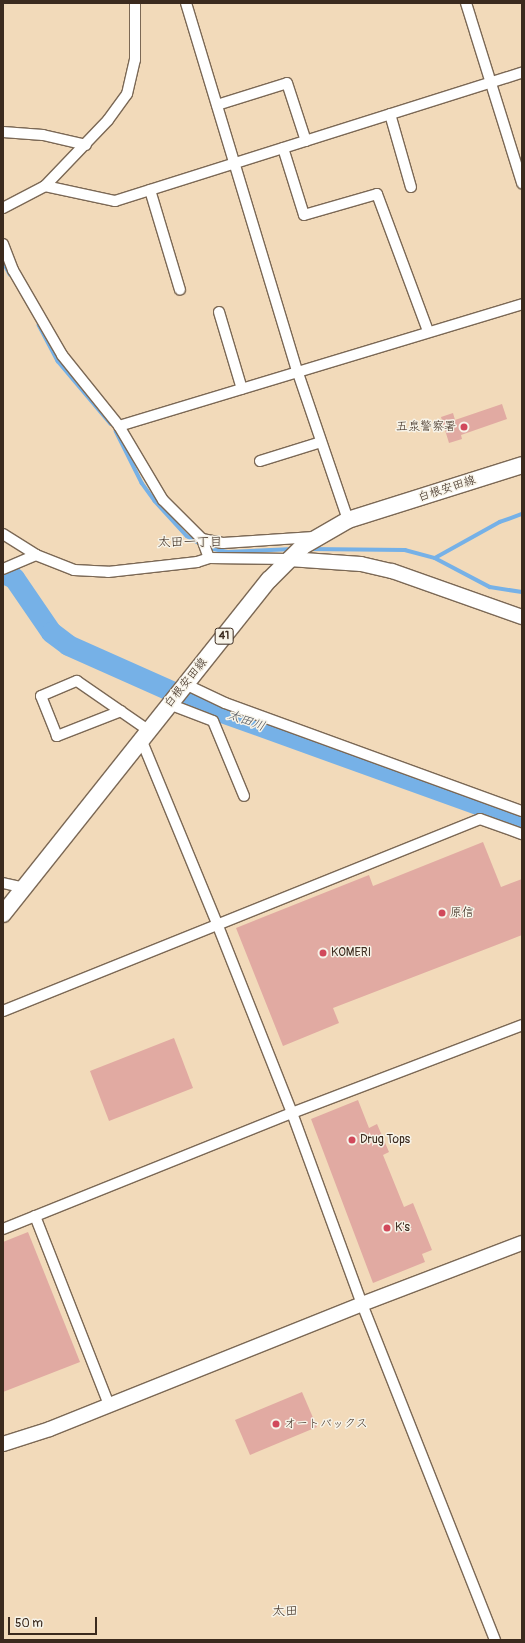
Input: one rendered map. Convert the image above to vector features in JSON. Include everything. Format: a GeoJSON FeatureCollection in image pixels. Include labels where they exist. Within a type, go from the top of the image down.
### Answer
{"type":"FeatureCollection","features":[{"type":"Feature","properties":{"kind":"main road","name":"白根安田線"},"geometry":{"type":"LineString","coordinates":[[3,914],[185,684],[289,559],[316,537],[348,520],[522,465]]}},
{"type":"Feature","properties":{"kind":"street"},"geometry":{"type":"LineString","coordinates":[[3,208],[45,186],[86,145],[127,94],[135,60],[136,3]]}},
{"type":"Feature","properties":{"kind":"street"},"geometry":{"type":"LineString","coordinates":[[186,3],[298,373],[348,520]]}},
{"type":"Feature","properties":{"kind":"street"},"geometry":{"type":"LineString","coordinates":[[466,3],[492,82],[522,183]]}},
{"type":"Feature","properties":{"kind":"street"},"geometry":{"type":"LineString","coordinates":[[45,186],[115,201],[522,73]]}},
{"type":"Feature","properties":{"kind":"street"},"geometry":{"type":"LineString","coordinates":[[217,105],[287,83],[306,140]]}},
{"type":"Feature","properties":{"kind":"street"},"geometry":{"type":"LineString","coordinates":[[390,114],[411,187]]}},
{"type":"Feature","properties":{"kind":"street"},"geometry":{"type":"LineString","coordinates":[[3,132],[43,135],[86,145]]}},
{"type":"Feature","properties":{"kind":"street"},"geometry":{"type":"LineString","coordinates":[[283,148],[304,216],[377,194],[428,331]]}},
{"type":"Feature","properties":{"kind":"street"},"geometry":{"type":"LineString","coordinates":[[150,190],[180,290]]}},
{"type":"Feature","properties":{"kind":"street"},"geometry":{"type":"LineString","coordinates":[[3,244],[13,270],[62,355],[119,426],[163,500],[202,539],[209,558]]}},
{"type":"Feature","properties":{"kind":"street"},"geometry":{"type":"LineString","coordinates":[[119,426],[298,373],[428,331],[522,304]]}},
{"type":"Feature","properties":{"kind":"street"},"geometry":{"type":"LineString","coordinates":[[219,312],[242,389]]}},
{"type":"Feature","properties":{"kind":"street"},"geometry":{"type":"LineString","coordinates":[[260,461],[322,442]]}},
{"type":"Feature","properties":{"kind":"street"},"geometry":{"type":"LineString","coordinates":[[3,534],[36,555],[74,570],[108,572],[197,562],[209,558],[289,559],[362,564],[377,567],[522,617]]}},
{"type":"Feature","properties":{"kind":"street"},"geometry":{"type":"LineString","coordinates":[[202,539],[223,543],[316,537]]}},
{"type":"Feature","properties":{"kind":"street"},"geometry":{"type":"LineString","coordinates":[[3,568],[36,555]]}},
{"type":"Feature","properties":{"kind":"street"},"geometry":{"type":"LineString","coordinates":[[121,712],[57,736],[41,696],[77,681],[121,712],[145,735],[292,1113],[362,1304],[495,1640]]}},
{"type":"Feature","properties":{"kind":"street"},"geometry":{"type":"LineString","coordinates":[[185,684],[226,702],[522,811]]}},
{"type":"Feature","properties":{"kind":"street"},"geometry":{"type":"LineString","coordinates":[[169,704],[213,720],[244,796]]}},
{"type":"Feature","properties":{"kind":"street"},"geometry":{"type":"LineString","coordinates":[[3,1011],[218,926],[480,819],[522,834]]}},
{"type":"Feature","properties":{"kind":"street"},"geometry":{"type":"LineString","coordinates":[[3,884],[24,888]]}},
{"type":"Feature","properties":{"kind":"street"},"geometry":{"type":"LineString","coordinates":[[3,1229],[292,1113],[522,1025]]}},
{"type":"Feature","properties":{"kind":"street"},"geometry":{"type":"LineString","coordinates":[[35,1216],[109,1406]]}},
{"type":"Feature","properties":{"kind":"street"},"geometry":{"type":"LineString","coordinates":[[3,1444],[24,1439],[362,1304],[522,1243]]}},
{"type":"Feature","properties":{"kind":"building","name":"五泉警察署"},"geometry":{"type":"Polygon","coordinates":[[[502,404],[507,419],[461,435],[462,439],[449,443],[441,417],[453,413],[455,420],[502,404]]]}},
{"type":"Feature","properties":{"kind":"building"},"geometry":{"type":"Polygon","coordinates":[[[483,842],[501,887],[522,879],[522,935],[333,1008],[339,1023],[283,1046],[236,928],[369,875],[373,886],[483,842]]]}},
{"type":"Feature","properties":{"kind":"building"},"geometry":{"type":"Polygon","coordinates":[[[174,1038],[193,1088],[109,1121],[90,1071],[174,1038]]]}},
{"type":"Feature","properties":{"kind":"building","name":"K's"},"geometry":{"type":"Polygon","coordinates":[[[358,1100],[369,1128],[377,1124],[389,1152],[383,1155],[404,1207],[413,1203],[432,1250],[422,1254],[425,1262],[373,1283],[311,1119],[358,1100]]]}},
{"type":"Feature","properties":{"kind":"building"},"geometry":{"type":"Polygon","coordinates":[[[28,1232],[80,1362],[3,1392],[3,1242],[28,1232]]]}},
{"type":"Feature","properties":{"kind":"building","name":"オートバックス"},"geometry":{"type":"Polygon","coordinates":[[[302,1392],[317,1427],[250,1455],[235,1420],[302,1392]]]}},
{"type":"Feature","properties":{"kind":"waterway"},"geometry":{"type":"LineString","coordinates":[[3,261],[10,274]]}},
{"type":"Feature","properties":{"kind":"waterway"},"geometry":{"type":"LineString","coordinates":[[39,325],[58,361],[111,424]]}},
{"type":"Feature","properties":{"kind":"waterway"},"geometry":{"type":"LineString","coordinates":[[116,431],[142,483],[155,501],[187,536],[201,544]]}},
{"type":"Feature","properties":{"kind":"waterway"},"geometry":{"type":"LineString","coordinates":[[435,558],[500,522],[522,514]]}},
{"type":"Feature","properties":{"kind":"waterway"},"geometry":{"type":"LineString","coordinates":[[208,548],[228,552],[293,549]]}},
{"type":"Feature","properties":{"kind":"waterway"},"geometry":{"type":"LineString","coordinates":[[309,549],[405,550],[435,558],[490,587],[522,592]]}},
{"type":"Feature","properties":{"kind":"waterway","name":"太田川"},"geometry":{"type":"LineString","coordinates":[[3,573],[14,578],[51,632],[68,645],[205,706],[522,820]]}},
{"type":"Feature","properties":{"kind":"place","name":"五泉警察署"},"geometry":{"type":"Point","coordinates":[464,427]}},
{"type":"Feature","properties":{"kind":"place","name":"原信"},"geometry":{"type":"Point","coordinates":[442,913]}},
{"type":"Feature","properties":{"kind":"place","name":"KOMERI"},"geometry":{"type":"Point","coordinates":[323,953]}},
{"type":"Feature","properties":{"kind":"place","name":"Drug Tops"},"geometry":{"type":"Point","coordinates":[352,1140]}},
{"type":"Feature","properties":{"kind":"place","name":"K's"},"geometry":{"type":"Point","coordinates":[387,1228]}},
{"type":"Feature","properties":{"kind":"place","name":"オートバックス"},"geometry":{"type":"Point","coordinates":[276,1424]}},
{"type":"Feature","properties":{"kind":"district","name":"太田一丁目"},"geometry":{"type":"Point","coordinates":[190,542]}},
{"type":"Feature","properties":{"kind":"district","name":"太田"},"geometry":{"type":"Point","coordinates":[285,1611]}}]}
